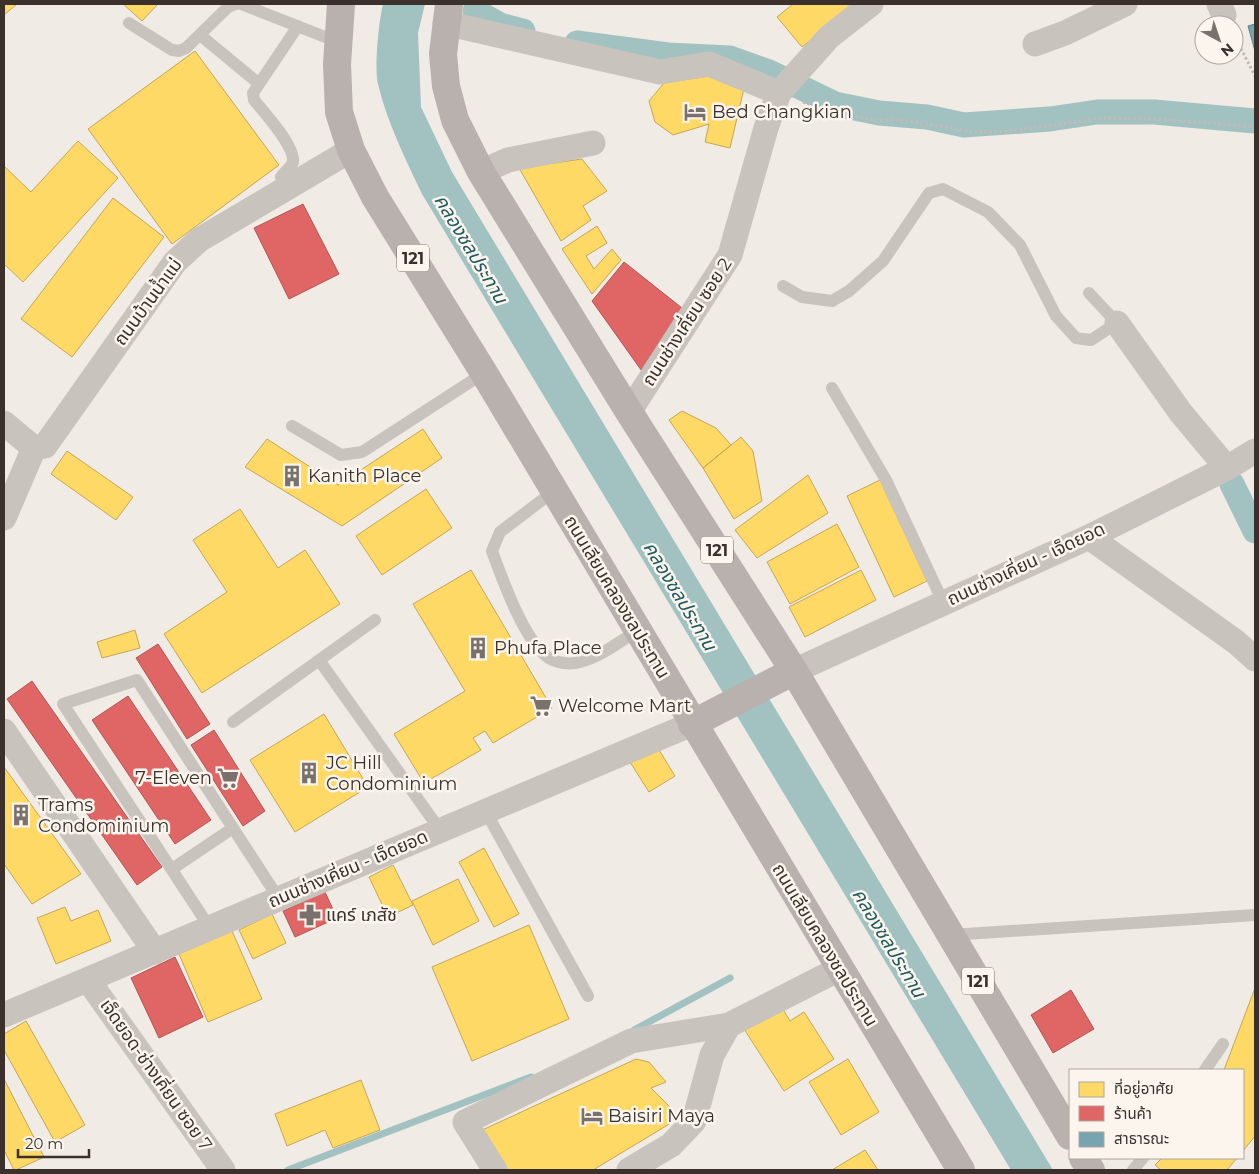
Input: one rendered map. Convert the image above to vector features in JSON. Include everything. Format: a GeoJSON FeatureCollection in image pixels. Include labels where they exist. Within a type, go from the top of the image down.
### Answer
{"type":"FeatureCollection","features":[{"type":"Feature","properties":{"kind":"main road","name":"ถนนเลียบคลองชลประทาน"},"geometry":{"type":"LineString","coordinates":[[341,4],[338,42],[339,112],[351,150],[375,197],[484,374],[839,969],[962,1170]]}},
{"type":"Feature","properties":{"kind":"main road","name":"121"},"geometry":{"type":"LineString","coordinates":[[447,13],[443,54],[446,86],[455,120],[481,172],[629,412],[794,671],[1069,1134]]}},
{"type":"Feature","properties":{"kind":"main road"},"geometry":{"type":"LineString","coordinates":[[692,724],[794,671]]}},
{"type":"Feature","properties":{"kind":"main road"},"geometry":{"type":"LineString","coordinates":[[1084,1159],[1091,1170]]}},
{"type":"Feature","properties":{"kind":"street","name":"ถนนช่างเคี่ยน ซอย 2"},"geometry":{"type":"LineString","coordinates":[[629,412],[730,256],[766,128],[786,84],[829,38],[871,4]]}},
{"type":"Feature","properties":{"kind":"street"},"geometry":{"type":"LineString","coordinates":[[1036,44],[1082,26],[1125,4]]}},
{"type":"Feature","properties":{"kind":"street"},"geometry":{"type":"LineString","coordinates":[[447,13],[660,72],[710,64],[786,84]]}},
{"type":"Feature","properties":{"kind":"street"},"geometry":{"type":"LineString","coordinates":[[481,172],[508,160],[593,143]]}},
{"type":"Feature","properties":{"kind":"street","name":"ถนนบ้านน้ำแม่"},"geometry":{"type":"LineString","coordinates":[[34,448],[45,446],[175,262],[199,240],[351,150]]}},
{"type":"Feature","properties":{"kind":"street"},"geometry":{"type":"LineString","coordinates":[[1116,322],[1182,413],[1227,468]]}},
{"type":"Feature","properties":{"kind":"street"},"geometry":{"type":"LineString","coordinates":[[4,423],[34,448],[4,518]]}},
{"type":"Feature","properties":{"kind":"street","name":"ถนนช่างเคี่ยน - เจ็ดยอด"},"geometry":{"type":"LineString","coordinates":[[794,671],[942,602],[1089,537],[1227,468],[1255,451]]}},
{"type":"Feature","properties":{"kind":"street"},"geometry":{"type":"LineString","coordinates":[[1089,537],[1236,642],[1255,659]]}},
{"type":"Feature","properties":{"kind":"street","name":"ถนนช่างเคี่ยน - เจ็ดยอด"},"geometry":{"type":"LineString","coordinates":[[4,1015],[692,724]]}},
{"type":"Feature","properties":{"kind":"street"},"geometry":{"type":"LineString","coordinates":[[4,731],[155,952]]}},
{"type":"Feature","properties":{"kind":"street"},"geometry":{"type":"LineString","coordinates":[[495,1170],[465,1122],[631,1041],[729,1025],[839,969]]}},
{"type":"Feature","properties":{"kind":"street","name":"เจ็ดยอด-ช่างเคี่ยน ซอย 7"},"geometry":{"type":"LineString","coordinates":[[88,980],[223,1170]]}},
{"type":"Feature","properties":{"kind":"street"},"geometry":{"type":"LineString","coordinates":[[629,1170],[671,1145],[694,1121],[712,1056],[729,1025]]}},
{"type":"Feature","properties":{"kind":"lane"},"geometry":{"type":"LineString","coordinates":[[129,23],[175,51],[186,48],[228,7],[243,4],[338,42]]}},
{"type":"Feature","properties":{"kind":"lane"},"geometry":{"type":"LineString","coordinates":[[287,188],[281,177],[292,165],[292,154],[288,145],[254,100],[253,93],[298,26]]}},
{"type":"Feature","properties":{"kind":"lane"},"geometry":{"type":"LineString","coordinates":[[200,35],[258,83]]}},
{"type":"Feature","properties":{"kind":"lane"},"geometry":{"type":"LineString","coordinates":[[783,286],[802,297],[832,301],[849,291],[883,261],[929,193],[943,189],[988,212],[1020,246],[1056,316],[1076,338],[1091,340],[1116,322],[1088,293]]}},
{"type":"Feature","properties":{"kind":"lane"},"geometry":{"type":"LineString","coordinates":[[292,426],[340,455],[362,452],[484,374]]}},
{"type":"Feature","properties":{"kind":"lane"},"geometry":{"type":"LineString","coordinates":[[832,388],[886,480],[942,602]]}},
{"type":"Feature","properties":{"kind":"lane"},"geometry":{"type":"LineString","coordinates":[[554,491],[500,532],[492,550],[510,599],[536,644],[548,657],[566,664],[580,662],[604,651],[637,631]]}},
{"type":"Feature","properties":{"kind":"lane"},"geometry":{"type":"LineString","coordinates":[[233,722],[375,620]]}},
{"type":"Feature","properties":{"kind":"lane"},"geometry":{"type":"LineString","coordinates":[[319,660],[440,830]]}},
{"type":"Feature","properties":{"kind":"lane"},"geometry":{"type":"LineString","coordinates":[[210,928],[63,704],[137,680],[279,899]]}},
{"type":"Feature","properties":{"kind":"lane"},"geometry":{"type":"LineString","coordinates":[[486,812],[588,996]]}},
{"type":"Feature","properties":{"kind":"lane"},"geometry":{"type":"LineString","coordinates":[[172,869],[234,828]]}},
{"type":"Feature","properties":{"kind":"lane"},"geometry":{"type":"LineString","coordinates":[[951,935],[1255,915]]}},
{"type":"Feature","properties":{"kind":"lane"},"geometry":{"type":"LineString","coordinates":[[1206,1069],[1223,1044]]}},
{"type":"Feature","properties":{"kind":"lane"},"geometry":{"type":"LineString","coordinates":[[1134,1170],[1142,1159]]}},
{"type":"Feature","properties":{"kind":"path"},"geometry":{"type":"LineString","coordinates":[[1244,54],[1255,76]]}},
{"type":"Feature","properties":{"kind":"path"},"geometry":{"type":"LineString","coordinates":[[786,84],[835,113],[874,120],[903,120],[975,132],[1003,132],[1103,118],[1174,120],[1255,127]]}},
{"type":"Feature","properties":{"kind":"water","name":"คลองชลประทาน"},"geometry":{"type":"Polygon","coordinates":[[[383,4],[425,4],[418,33],[421,107],[452,172],[1053,1170],[1011,1170],[422,194],[391,126],[378,84],[378,44],[383,4]]]}},
{"type":"Feature","properties":{"kind":"building: ที่อยู่อาศัย"},"geometry":{"type":"Polygon","coordinates":[[[4,4],[17,4],[4,15],[4,4]]]}},
{"type":"Feature","properties":{"kind":"building: ที่อยู่อาศัย"},"geometry":{"type":"Polygon","coordinates":[[[123,4],[158,4],[142,21],[123,4]]]}},
{"type":"Feature","properties":{"kind":"building: ที่อยู่อาศัย"},"geometry":{"type":"Polygon","coordinates":[[[793,4],[855,4],[802,47],[777,17],[793,4]]]}},
{"type":"Feature","properties":{"kind":"building: ที่อยู่อาศัย"},"geometry":{"type":"Polygon","coordinates":[[[195,51],[279,165],[172,244],[88,129],[195,51]]]}},
{"type":"Feature","properties":{"kind":"building: ที่อยู่อาศัย","name":"Bed Changkian"},"geometry":{"type":"Polygon","coordinates":[[[722,74],[745,84],[730,148],[705,142],[709,124],[673,135],[655,122],[649,101],[664,83],[722,74]]]}},
{"type":"Feature","properties":{"kind":"building: ที่อยู่อาศัย"},"geometry":{"type":"Polygon","coordinates":[[[78,141],[118,178],[23,282],[4,264],[4,166],[31,192],[78,141]]]}},
{"type":"Feature","properties":{"kind":"building: ที่อยู่อาศัย"},"geometry":{"type":"Polygon","coordinates":[[[582,159],[607,191],[583,206],[591,220],[561,241],[519,168],[582,159]]]}},
{"type":"Feature","properties":{"kind":"building: ที่อยู่อาศัย"},"geometry":{"type":"Polygon","coordinates":[[[113,198],[164,237],[72,357],[21,319],[113,198]]]}},
{"type":"Feature","properties":{"kind":"building: ที่อยู่อาศัย"},"geometry":{"type":"Polygon","coordinates":[[[597,226],[607,243],[586,256],[594,269],[612,249],[621,260],[592,294],[562,249],[597,226]]]}},
{"type":"Feature","properties":{"kind":"building: ที่อยู่อาศัย"},"geometry":{"type":"Polygon","coordinates":[[[682,411],[716,428],[731,445],[703,468],[669,420],[682,411]]]}},
{"type":"Feature","properties":{"kind":"building: ที่อยู่อาศัย","name":"Kanith Place"},"geometry":{"type":"Polygon","coordinates":[[[423,429],[442,458],[342,526],[245,467],[267,439],[338,485],[423,429]]]}},
{"type":"Feature","properties":{"kind":"building: ที่อยู่อาศัย"},"geometry":{"type":"Polygon","coordinates":[[[741,437],[753,451],[762,501],[734,519],[703,468],[741,437]]]}},
{"type":"Feature","properties":{"kind":"building: ที่อยู่อาศัย"},"geometry":{"type":"Polygon","coordinates":[[[67,451],[133,497],[116,520],[51,474],[67,451]]]}},
{"type":"Feature","properties":{"kind":"building: ที่อยู่อาศัย"},"geometry":{"type":"Polygon","coordinates":[[[808,475],[828,513],[757,558],[735,530],[808,475]]]}},
{"type":"Feature","properties":{"kind":"building: ที่อยู่อาศัย"},"geometry":{"type":"Polygon","coordinates":[[[880,480],[927,581],[894,597],[847,496],[880,480]]]}},
{"type":"Feature","properties":{"kind":"building: ที่อยู่อาศัย"},"geometry":{"type":"Polygon","coordinates":[[[426,489],[452,528],[382,575],[356,536],[426,489]]]}},
{"type":"Feature","properties":{"kind":"building: ที่อยู่อาศัย"},"geometry":{"type":"Polygon","coordinates":[[[240,509],[278,568],[305,550],[340,604],[202,693],[164,634],[227,592],[193,540],[240,509]]]}},
{"type":"Feature","properties":{"kind":"building: ที่อยู่อาศัย"},"geometry":{"type":"Polygon","coordinates":[[[837,524],[859,567],[790,604],[767,562],[837,524]]]}},
{"type":"Feature","properties":{"kind":"building: ที่อยู่อาศัย","name":"Phufa Place"},"geometry":{"type":"Polygon","coordinates":[[[471,570],[552,708],[493,743],[485,731],[473,738],[481,750],[424,783],[394,734],[465,691],[413,604],[471,570]]]}},
{"type":"Feature","properties":{"kind":"building: ที่อยู่อาศัย"},"geometry":{"type":"Polygon","coordinates":[[[861,570],[876,600],[805,637],[789,607],[861,570]]]}},
{"type":"Feature","properties":{"kind":"building: ที่อยู่อาศัย"},"geometry":{"type":"Polygon","coordinates":[[[135,630],[140,648],[102,658],[97,642],[135,630]]]}},
{"type":"Feature","properties":{"kind":"building: ที่อยู่อาศัย","name":"JC Hill Condominium"},"geometry":{"type":"Polygon","coordinates":[[[324,714],[368,787],[295,832],[250,760],[324,714]]]}},
{"type":"Feature","properties":{"kind":"building: ที่อยู่อาศัย"},"geometry":{"type":"Polygon","coordinates":[[[656,745],[675,776],[649,792],[630,762],[656,745]]]}},
{"type":"Feature","properties":{"kind":"building: ที่อยู่อาศัย","name":"Trams Condominium"},"geometry":{"type":"Polygon","coordinates":[[[4,767],[81,874],[32,904],[4,864],[4,767]]]}},
{"type":"Feature","properties":{"kind":"building: ที่อยู่อาศัย"},"geometry":{"type":"Polygon","coordinates":[[[484,848],[519,914],[494,927],[459,862],[484,848]]]}},
{"type":"Feature","properties":{"kind":"building: ที่อยู่อาศัย"},"geometry":{"type":"Polygon","coordinates":[[[393,865],[413,905],[388,917],[369,877],[393,865]]]}},
{"type":"Feature","properties":{"kind":"building: ที่อยู่อาศัย"},"geometry":{"type":"Polygon","coordinates":[[[458,879],[479,921],[433,945],[412,901],[458,879]]]}},
{"type":"Feature","properties":{"kind":"building: ที่อยู่อาศัย"},"geometry":{"type":"Polygon","coordinates":[[[65,907],[71,921],[98,910],[111,941],[56,964],[37,918],[65,907]]]}},
{"type":"Feature","properties":{"kind":"building: ที่อยู่อาศัย"},"geometry":{"type":"Polygon","coordinates":[[[272,914],[286,943],[253,959],[239,930],[272,914]]]}},
{"type":"Feature","properties":{"kind":"building: ที่อยู่อาศัย"},"geometry":{"type":"Polygon","coordinates":[[[529,925],[569,1019],[472,1061],[432,967],[529,925]]]}},
{"type":"Feature","properties":{"kind":"building: ที่อยู่อาศัย"},"geometry":{"type":"Polygon","coordinates":[[[232,931],[262,999],[208,1022],[179,954],[232,931]]]}},
{"type":"Feature","properties":{"kind":"building: ที่อยู่อาศัย"},"geometry":{"type":"Polygon","coordinates":[[[1255,988],[1255,1136],[1244,1150],[1244,1069],[1224,1069],[1255,988]]]}},
{"type":"Feature","properties":{"kind":"building: ที่อยู่อาศัย"},"geometry":{"type":"Polygon","coordinates":[[[781,1006],[790,1021],[804,1012],[834,1059],[784,1091],[744,1029],[781,1006]]]}},
{"type":"Feature","properties":{"kind":"building: ที่อยู่อาศัย"},"geometry":{"type":"Polygon","coordinates":[[[26,1021],[85,1125],[55,1142],[4,1050],[4,1034],[26,1021]]]}},
{"type":"Feature","properties":{"kind":"building: ที่อยู่อาศัย","name":"Baisiri Maya"},"geometry":{"type":"Polygon","coordinates":[[[636,1059],[649,1062],[666,1082],[651,1088],[671,1108],[671,1123],[593,1170],[502,1170],[478,1132],[636,1059]]]}},
{"type":"Feature","properties":{"kind":"building: ที่อยู่อาศัย"},"geometry":{"type":"Polygon","coordinates":[[[848,1059],[879,1112],[841,1135],[809,1082],[848,1059]]]}},
{"type":"Feature","properties":{"kind":"building: ที่อยู่อาศัย"},"geometry":{"type":"Polygon","coordinates":[[[4,1079],[44,1157],[16,1170],[14,1170],[4,1150],[4,1079]]]}},
{"type":"Feature","properties":{"kind":"building: ที่อยู่อาศัย"},"geometry":{"type":"Polygon","coordinates":[[[361,1080],[380,1130],[333,1148],[325,1130],[287,1146],[275,1114],[361,1080]]]}},
{"type":"Feature","properties":{"kind":"building: ที่อยู่อาศัย"},"geometry":{"type":"Polygon","coordinates":[[[865,1150],[878,1170],[832,1170],[865,1150]]]}},
{"type":"Feature","properties":{"kind":"building: ที่อยู่อาศัย"},"geometry":{"type":"Polygon","coordinates":[[[1161,1159],[1236,1159],[1227,1170],[1161,1170],[1155,1165],[1161,1159]]]}},
{"type":"Feature","properties":{"kind":"building: ร้านค้า"},"geometry":{"type":"Polygon","coordinates":[[[303,204],[339,274],[289,299],[254,228],[303,204]]]}},
{"type":"Feature","properties":{"kind":"building: ร้านค้า"},"geometry":{"type":"Polygon","coordinates":[[[624,262],[682,308],[644,374],[592,301],[624,262]]]}},
{"type":"Feature","properties":{"kind":"building: ร้านค้า"},"geometry":{"type":"Polygon","coordinates":[[[158,644],[210,724],[187,739],[136,658],[158,644]]]}},
{"type":"Feature","properties":{"kind":"building: ร้านค้า"},"geometry":{"type":"Polygon","coordinates":[[[32,681],[162,867],[137,885],[7,699],[32,681]]]}},
{"type":"Feature","properties":{"kind":"building: ร้านค้า"},"geometry":{"type":"Polygon","coordinates":[[[128,696],[211,820],[175,844],[92,720],[128,696]]]}},
{"type":"Feature","properties":{"kind":"building: ร้านค้า","name":"7-Eleven"},"geometry":{"type":"Polygon","coordinates":[[[214,730],[265,811],[243,826],[191,745],[214,730]]]}},
{"type":"Feature","properties":{"kind":"building: ร้านค้า","name":"แคร์ เภสัช"},"geometry":{"type":"Polygon","coordinates":[[[325,892],[337,918],[295,937],[283,911],[325,892]]]}},
{"type":"Feature","properties":{"kind":"building: ร้านค้า"},"geometry":{"type":"Polygon","coordinates":[[[175,957],[203,1017],[159,1038],[131,978],[175,957]]]}},
{"type":"Feature","properties":{"kind":"building: ร้านค้า"},"geometry":{"type":"Polygon","coordinates":[[[1071,990],[1094,1029],[1053,1053],[1031,1015],[1071,990]]]}},
{"type":"Feature","properties":{"kind":"building: สาธารณะ"},"geometry":{"type":"Polygon","coordinates":[[[1255,24],[1255,51],[1248,26],[1255,24]]]}},
{"type":"Feature","properties":{"kind":"waterway"},"geometry":{"type":"LineString","coordinates":[[475,11],[500,25],[523,31]]}},
{"type":"Feature","properties":{"kind":"waterway"},"geometry":{"type":"LineString","coordinates":[[577,43],[668,55],[730,58],[769,72],[835,104],[879,113],[927,117],[964,125],[1050,119],[1097,112],[1154,112],[1255,121]]}},
{"type":"Feature","properties":{"kind":"waterway"},"geometry":{"type":"LineString","coordinates":[[1232,484],[1255,531]]}},
{"type":"Feature","properties":{"kind":"waterway"},"geometry":{"type":"LineString","coordinates":[[634,1030],[730,978]]}},
{"type":"Feature","properties":{"kind":"waterway"},"geometry":{"type":"LineString","coordinates":[[288,1170],[531,1077]]}},
{"type":"Feature","properties":{"kind":"place","name":"Bed Changkian"},"geometry":{"type":"Point","coordinates":[695,112]}},
{"type":"Feature","properties":{"kind":"place","name":"Kanith Place"},"geometry":{"type":"Point","coordinates":[292,476]}},
{"type":"Feature","properties":{"kind":"place","name":"Phufa Place"},"geometry":{"type":"Point","coordinates":[478,648]}},
{"type":"Feature","properties":{"kind":"place","name":"Welcome Mart"},"geometry":{"type":"Point","coordinates":[541,706]}},
{"type":"Feature","properties":{"kind":"place","name":"JC Hill Condominium"},"geometry":{"type":"Point","coordinates":[309,773]}},
{"type":"Feature","properties":{"kind":"place","name":"7-Eleven"},"geometry":{"type":"Point","coordinates":[228,778]}},
{"type":"Feature","properties":{"kind":"place","name":"Trams Condominium"},"geometry":{"type":"Point","coordinates":[21,815]}},
{"type":"Feature","properties":{"kind":"place","name":"แคร์ เภสัช"},"geometry":{"type":"Point","coordinates":[310,915]}},
{"type":"Feature","properties":{"kind":"place","name":"Baisiri Maya"},"geometry":{"type":"Point","coordinates":[592,1116]}}]}
